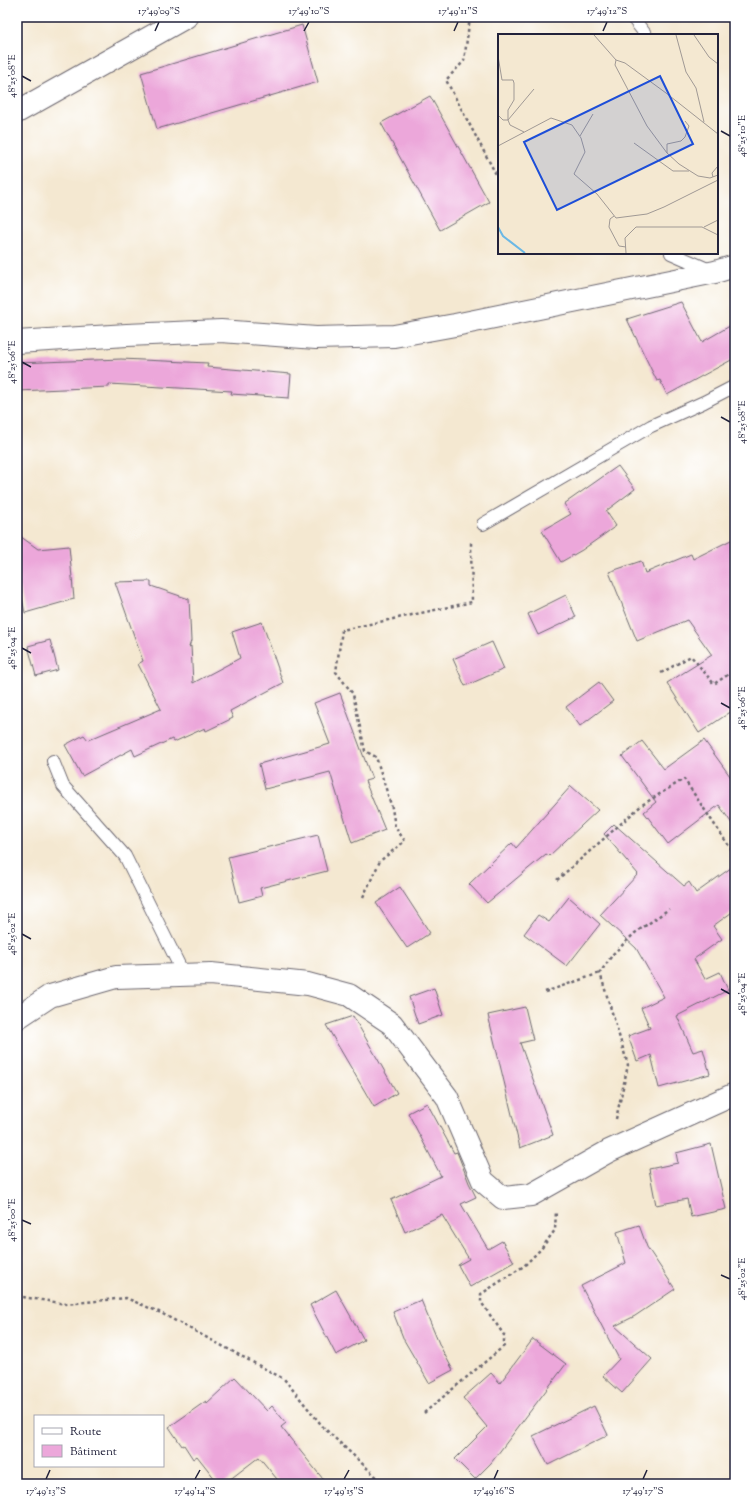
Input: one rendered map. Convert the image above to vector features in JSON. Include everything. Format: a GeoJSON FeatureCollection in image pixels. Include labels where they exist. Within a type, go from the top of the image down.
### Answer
{"type":"FeatureCollection","features":[{"type":"Feature","properties":{"kind":"street"},"geometry":{"type":"LineString","coordinates":[[17,112],[186,17]]}},
{"type":"Feature","properties":{"kind":"street"},"geometry":{"type":"LineString","coordinates":[[17,342],[221,331],[316,338],[394,336],[725,269]]}},
{"type":"Feature","properties":{"kind":"street"},"geometry":{"type":"LineString","coordinates":[[17,1018],[50,996],[116,977],[210,974],[308,984],[349,995],[392,1024],[447,1097],[483,1181],[503,1198],[531,1195],[609,1151],[735,1094]]}},
{"type":"Feature","properties":{"kind":"lane"},"geometry":{"type":"LineString","coordinates":[[632,17],[645,34]]}},
{"type":"Feature","properties":{"kind":"lane"},"geometry":{"type":"LineString","coordinates":[[673,254],[725,269]]}},
{"type":"Feature","properties":{"kind":"lane"},"geometry":{"type":"LineString","coordinates":[[483,524],[651,426],[735,386]]}},
{"type":"Feature","properties":{"kind":"lane"},"geometry":{"type":"LineString","coordinates":[[53,761],[63,786],[125,856],[184,975]]}},
{"type":"Feature","properties":{"kind":"path"},"geometry":{"type":"LineString","coordinates":[[470,17],[464,61],[446,80],[498,178]]}},
{"type":"Feature","properties":{"kind":"path"},"geometry":{"type":"LineString","coordinates":[[363,897],[380,861],[405,842],[395,827],[392,808],[376,757],[365,751],[353,694],[336,672],[342,630],[472,602],[471,543],[483,524]]}},
{"type":"Feature","properties":{"kind":"path"},"geometry":{"type":"LineString","coordinates":[[661,673],[691,656],[714,684],[735,670]]}},
{"type":"Feature","properties":{"kind":"path"},"geometry":{"type":"LineString","coordinates":[[557,880],[642,805],[684,779],[735,855]]}},
{"type":"Feature","properties":{"kind":"path"},"geometry":{"type":"LineString","coordinates":[[545,992],[600,973],[613,954],[635,933],[669,909]]}},
{"type":"Feature","properties":{"kind":"path"},"geometry":{"type":"LineString","coordinates":[[600,973],[628,1065],[609,1151]]}},
{"type":"Feature","properties":{"kind":"path"},"geometry":{"type":"LineString","coordinates":[[424,1413],[504,1346],[504,1335],[481,1302],[481,1294],[524,1266],[541,1249],[555,1230],[557,1180]]}},
{"type":"Feature","properties":{"kind":"path"},"geometry":{"type":"LineString","coordinates":[[17,1296],[66,1304],[126,1298],[159,1312],[284,1379],[324,1428],[384,1484]]}},
{"type":"Feature","properties":{"kind":"building"},"geometry":{"type":"Polygon","coordinates":[[[302,25],[318,82],[157,129],[141,73],[302,25]]]}},
{"type":"Feature","properties":{"kind":"building"},"geometry":{"type":"Polygon","coordinates":[[[430,96],[489,202],[440,230],[381,123],[430,96]]]}},
{"type":"Feature","properties":{"kind":"building"},"geometry":{"type":"Polygon","coordinates":[[[681,302],[702,342],[735,323],[735,358],[667,395],[660,380],[657,381],[627,319],[681,302]]]}},
{"type":"Feature","properties":{"kind":"building"},"geometry":{"type":"Polygon","coordinates":[[[121,359],[208,363],[207,367],[291,374],[289,398],[231,394],[232,391],[109,384],[109,387],[17,391],[17,363],[121,359]]]}},
{"type":"Feature","properties":{"kind":"building"},"geometry":{"type":"Polygon","coordinates":[[[618,466],[635,489],[606,511],[616,526],[582,550],[561,562],[542,531],[571,514],[564,504],[618,466]]]}},
{"type":"Feature","properties":{"kind":"building"},"geometry":{"type":"Polygon","coordinates":[[[17,534],[38,549],[69,546],[74,599],[25,613],[20,587],[17,588],[17,534]]]}},
{"type":"Feature","properties":{"kind":"building"},"geometry":{"type":"Polygon","coordinates":[[[735,538],[735,709],[699,733],[667,683],[712,655],[687,620],[637,641],[609,572],[641,561],[645,573],[691,554],[693,559],[735,538]]]}},
{"type":"Feature","properties":{"kind":"building"},"geometry":{"type":"Polygon","coordinates":[[[151,581],[151,586],[189,599],[191,641],[189,647],[191,646],[193,683],[240,658],[232,632],[262,622],[283,683],[230,711],[233,718],[206,731],[205,728],[174,742],[172,739],[135,756],[132,749],[82,776],[65,745],[84,735],[88,740],[161,709],[138,664],[143,661],[115,582],[151,581]]]}},
{"type":"Feature","properties":{"kind":"building"},"geometry":{"type":"Polygon","coordinates":[[[566,595],[576,617],[538,635],[528,614],[566,595]]]}},
{"type":"Feature","properties":{"kind":"building"},"geometry":{"type":"Polygon","coordinates":[[[50,640],[58,670],[36,676],[28,646],[50,640]]]}},
{"type":"Feature","properties":{"kind":"building"},"geometry":{"type":"Polygon","coordinates":[[[492,642],[504,669],[465,686],[453,659],[492,642]]]}},
{"type":"Feature","properties":{"kind":"building"},"geometry":{"type":"Polygon","coordinates":[[[599,682],[613,701],[580,726],[566,707],[599,682]]]}},
{"type":"Feature","properties":{"kind":"building"},"geometry":{"type":"Polygon","coordinates":[[[340,693],[372,779],[365,781],[385,830],[352,843],[330,772],[265,789],[259,764],[330,744],[314,703],[340,693]]]}},
{"type":"Feature","properties":{"kind":"building"},"geometry":{"type":"Polygon","coordinates":[[[704,740],[735,783],[735,828],[719,805],[668,844],[644,812],[656,802],[622,756],[642,741],[664,769],[704,740]]]}},
{"type":"Feature","properties":{"kind":"building"},"geometry":{"type":"Polygon","coordinates":[[[571,786],[598,810],[549,856],[546,854],[487,903],[469,884],[512,843],[516,848],[571,786]]]}},
{"type":"Feature","properties":{"kind":"building"},"geometry":{"type":"Polygon","coordinates":[[[614,824],[684,886],[689,882],[696,893],[735,865],[735,910],[713,926],[722,939],[694,959],[705,979],[720,972],[728,990],[677,1016],[693,1052],[703,1049],[710,1074],[659,1088],[651,1055],[637,1061],[628,1036],[650,1028],[641,1008],[664,997],[636,948],[600,915],[638,874],[604,834],[614,824]]]}},
{"type":"Feature","properties":{"kind":"building"},"geometry":{"type":"Polygon","coordinates":[[[318,835],[327,871],[260,888],[262,896],[239,902],[228,857],[318,835]]]}},
{"type":"Feature","properties":{"kind":"building"},"geometry":{"type":"Polygon","coordinates":[[[400,887],[430,933],[407,948],[376,903],[400,887]]]}},
{"type":"Feature","properties":{"kind":"building"},"geometry":{"type":"Polygon","coordinates":[[[569,897],[600,924],[567,966],[524,934],[538,915],[549,922],[569,897]]]}},
{"type":"Feature","properties":{"kind":"building"},"geometry":{"type":"Polygon","coordinates":[[[434,988],[443,1015],[418,1024],[409,997],[434,988]]]}},
{"type":"Feature","properties":{"kind":"building"},"geometry":{"type":"Polygon","coordinates":[[[525,1007],[533,1040],[520,1043],[553,1135],[520,1148],[488,1015],[525,1007]]]}},
{"type":"Feature","properties":{"kind":"building"},"geometry":{"type":"Polygon","coordinates":[[[353,1016],[397,1093],[374,1107],[326,1025],[353,1016]]]}},
{"type":"Feature","properties":{"kind":"building"},"geometry":{"type":"Polygon","coordinates":[[[427,1103],[454,1153],[457,1152],[476,1197],[461,1204],[488,1249],[502,1241],[514,1262],[470,1287],[458,1265],[469,1259],[442,1215],[405,1232],[391,1200],[441,1176],[408,1113],[427,1103]]]}},
{"type":"Feature","properties":{"kind":"building"},"geometry":{"type":"Polygon","coordinates":[[[711,1144],[726,1209],[691,1217],[687,1199],[656,1205],[649,1169],[678,1163],[676,1153],[711,1144]]]}},
{"type":"Feature","properties":{"kind":"building"},"geometry":{"type":"Polygon","coordinates":[[[639,1225],[647,1247],[675,1289],[635,1316],[615,1326],[652,1359],[622,1393],[603,1376],[619,1359],[581,1286],[626,1263],[617,1232],[639,1225]]]}},
{"type":"Feature","properties":{"kind":"building"},"geometry":{"type":"Polygon","coordinates":[[[336,1290],[364,1340],[336,1355],[310,1305],[336,1290]]]}},
{"type":"Feature","properties":{"kind":"building"},"geometry":{"type":"Polygon","coordinates":[[[421,1300],[440,1346],[453,1370],[429,1383],[404,1340],[393,1312],[421,1300]]]}},
{"type":"Feature","properties":{"kind":"building"},"geometry":{"type":"Polygon","coordinates":[[[533,1339],[566,1364],[491,1463],[475,1479],[455,1459],[487,1427],[463,1398],[491,1373],[500,1383],[533,1339]]]}},
{"type":"Feature","properties":{"kind":"building"},"geometry":{"type":"Polygon","coordinates":[[[235,1377],[267,1411],[272,1406],[286,1423],[281,1427],[327,1484],[281,1484],[259,1457],[224,1484],[219,1484],[197,1456],[193,1459],[169,1427],[206,1401],[207,1403],[235,1377]]]}},
{"type":"Feature","properties":{"kind":"building"},"geometry":{"type":"Polygon","coordinates":[[[594,1406],[608,1435],[548,1465],[533,1436],[594,1406]]]}}]}
